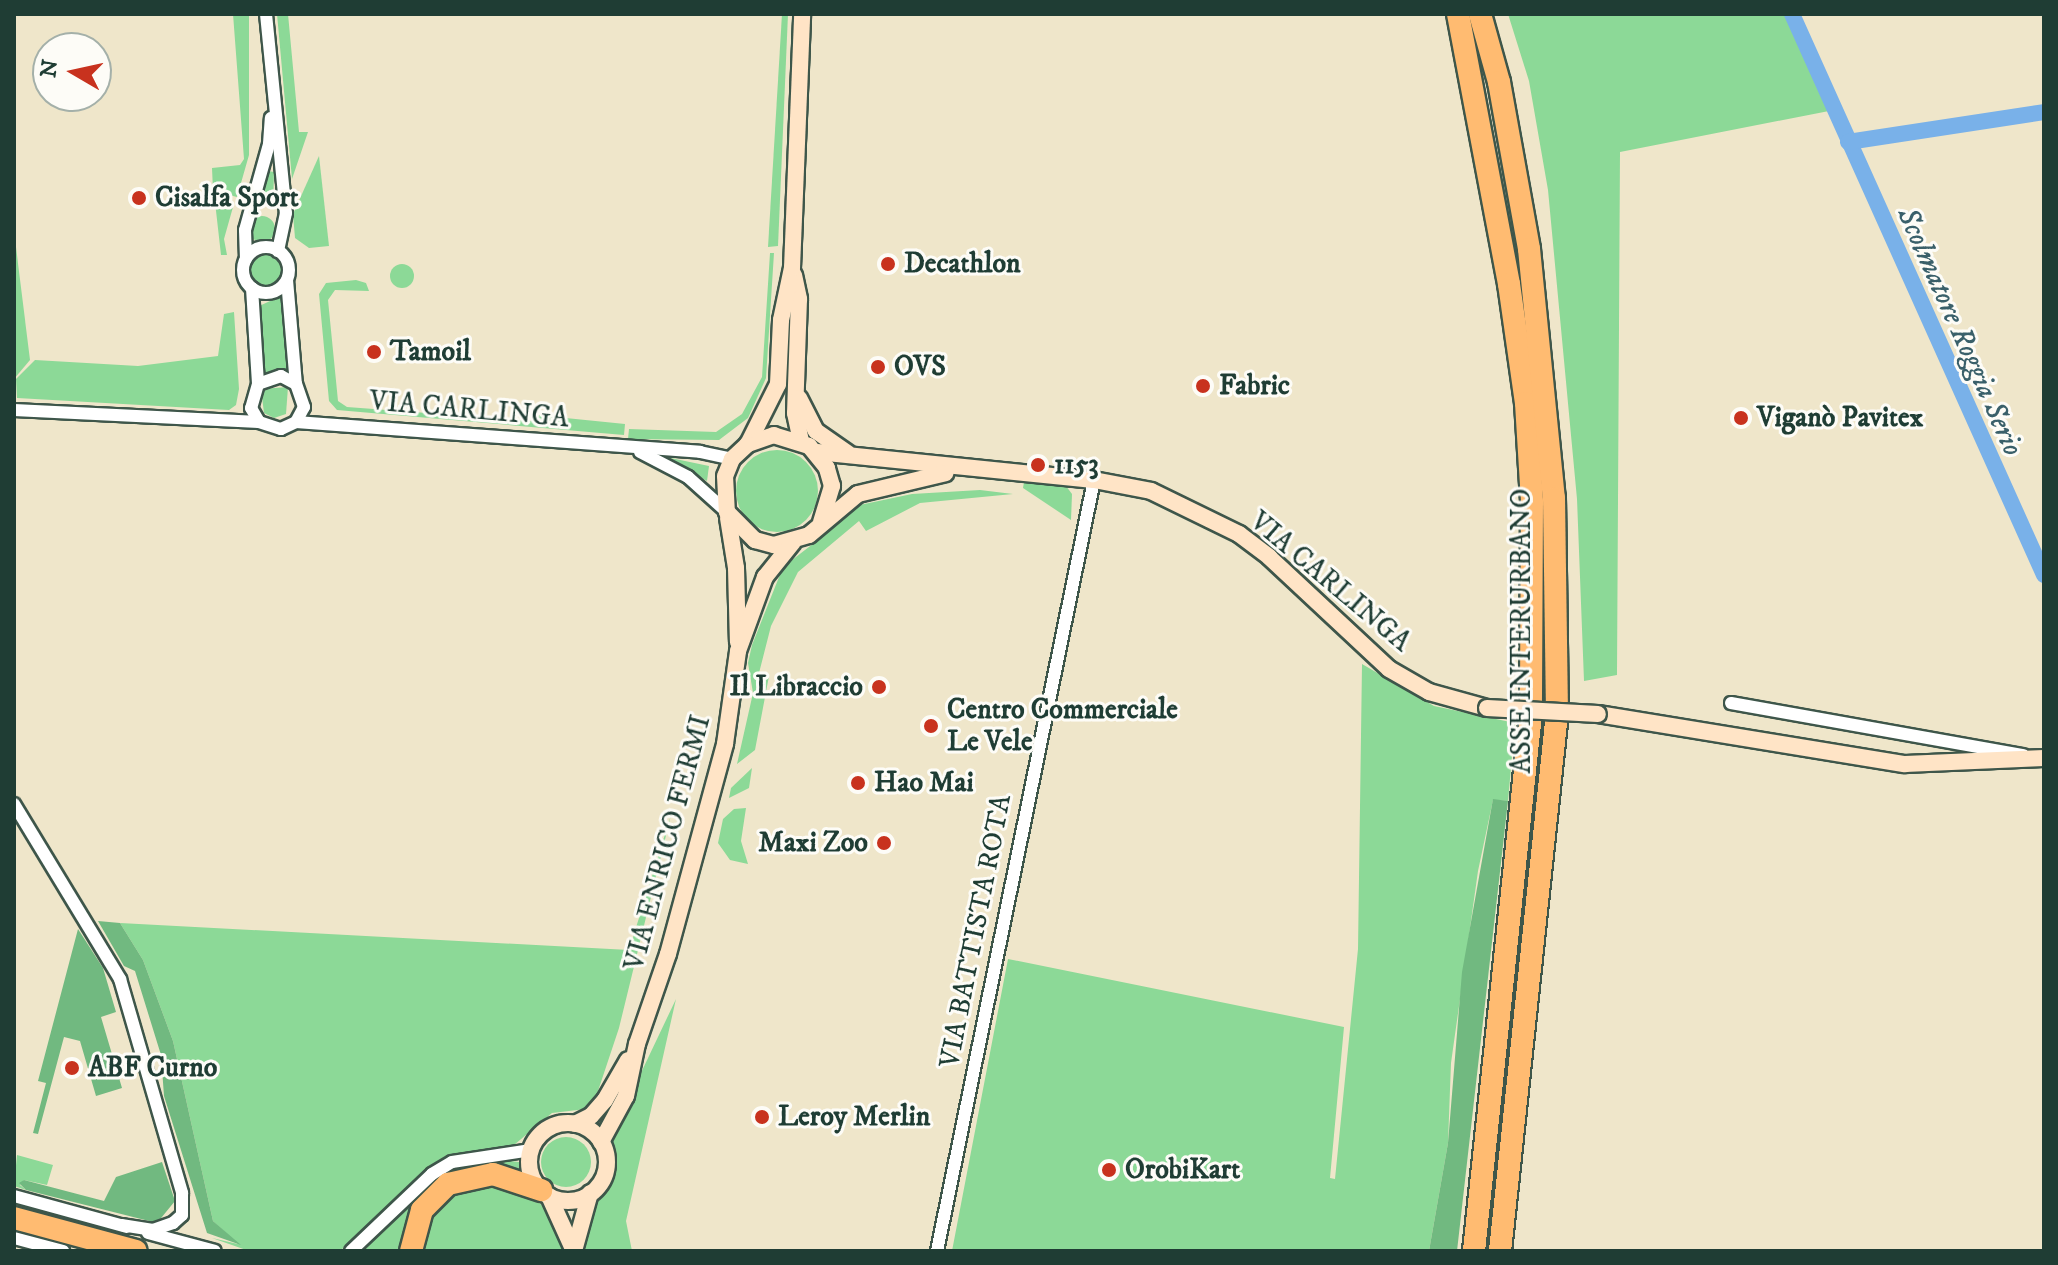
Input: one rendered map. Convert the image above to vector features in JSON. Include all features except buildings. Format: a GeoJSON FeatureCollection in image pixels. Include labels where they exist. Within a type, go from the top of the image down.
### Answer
{"type":"FeatureCollection","features":[{"type":"Feature","properties":{"kind":"highway","name":"ASSE INTERURBANO"},"geometry":{"type":"LineString","coordinates":[[1458,14],[1509,284],[1526,403],[1532,502],[1531,714],[1474,1251]]}},
{"type":"Feature","properties":{"kind":"highway","name":"ASSE INTERURBANO"},"geometry":{"type":"LineString","coordinates":[[1480,14],[1499,82],[1529,249],[1554,498],[1557,713],[1500,1251]]}},
{"type":"Feature","properties":{"kind":"highway"},"geometry":{"type":"LineString","coordinates":[[411,1251],[422,1210],[448,1184],[493,1174],[545,1193]]}},
{"type":"Feature","properties":{"kind":"highway"},"geometry":{"type":"LineString","coordinates":[[14,1218],[136,1251]]}},
{"type":"Feature","properties":{"kind":"street"},"geometry":{"type":"LineString","coordinates":[[266,14],[286,213],[278,251],[288,266],[296,384],[304,399],[296,422]]}},
{"type":"Feature","properties":{"kind":"street"},"geometry":{"type":"LineString","coordinates":[[727,512],[725,476],[732,459],[748,444],[778,384],[781,320],[792,268],[802,14]]}},
{"type":"Feature","properties":{"kind":"street"},"geometry":{"type":"LineString","coordinates":[[259,422],[251,408],[258,384],[252,288],[244,278],[245,230],[269,144],[273,86]]}},
{"type":"Feature","properties":{"kind":"street"},"geometry":{"type":"LineString","coordinates":[[246,259],[257,249],[278,251]]}},
{"type":"Feature","properties":{"kind":"street"},"geometry":{"type":"LineString","coordinates":[[748,444],[774,435],[801,441],[796,386],[799,299],[792,268]]}},
{"type":"Feature","properties":{"kind":"street"},"geometry":{"type":"LineString","coordinates":[[252,288],[272,292],[287,280]]}},
{"type":"Feature","properties":{"kind":"street"},"geometry":{"type":"LineString","coordinates":[[258,384],[281,376],[296,384]]}},
{"type":"Feature","properties":{"kind":"street","name":"VIA CARLINGA"},"geometry":{"type":"LineString","coordinates":[[796,386],[816,431],[831,446],[864,460]]}},
{"type":"Feature","properties":{"kind":"street","name":"VIA CARLINGA"},"geometry":{"type":"LineString","coordinates":[[14,410],[259,422],[273,429],[296,422],[732,459]]}},
{"type":"Feature","properties":{"kind":"street","name":"VIA CARLINGA"},"geometry":{"type":"LineString","coordinates":[[801,441],[817,452],[864,460],[1094,480],[1151,491],[1239,534],[1389,669],[1429,692],[1487,708],[1598,714],[1905,764],[2039,758]]}},
{"type":"Feature","properties":{"kind":"street","name":"VIA CARLINGA"},"geometry":{"type":"LineString","coordinates":[[638,450],[688,477],[755,540],[793,542],[858,494],[965,470]]}},
{"type":"Feature","properties":{"kind":"street"},"geometry":{"type":"LineString","coordinates":[[817,452],[832,486],[821,522]]}},
{"type":"Feature","properties":{"kind":"street","name":"VIA BATTISTA ROTA"},"geometry":{"type":"LineString","coordinates":[[937,1251],[1094,480]]}},
{"type":"Feature","properties":{"kind":"street","name":"VIA ENRICO FERMI"},"geometry":{"type":"LineString","coordinates":[[574,1251],[590,1193],[604,1176],[601,1142],[626,1096],[637,1044],[668,954],[725,744],[738,651],[736,568],[727,512]]}},
{"type":"Feature","properties":{"kind":"street","name":"VIA ENRICO FERMI"},"geometry":{"type":"LineString","coordinates":[[738,651],[765,577],[793,542]]}},
{"type":"Feature","properties":{"kind":"street"},"geometry":{"type":"LineString","coordinates":[[1731,703],[2039,758]]}},
{"type":"Feature","properties":{"kind":"street"},"geometry":{"type":"LineString","coordinates":[[14,804],[120,979],[182,1193],[182,1215],[157,1229],[121,1225]]}},
{"type":"Feature","properties":{"kind":"street","name":"VIA ENRICO FERMI"},"geometry":{"type":"LineString","coordinates":[[574,1251],[545,1193],[530,1172],[531,1150],[553,1126],[575,1124],[591,1116],[605,1100],[637,1044]]}},
{"type":"Feature","properties":{"kind":"street"},"geometry":{"type":"LineString","coordinates":[[575,1124],[601,1142]]}},
{"type":"Feature","properties":{"kind":"street"},"geometry":{"type":"LineString","coordinates":[[351,1251],[432,1174],[452,1162],[531,1150]]}},
{"type":"Feature","properties":{"kind":"street"},"geometry":{"type":"LineString","coordinates":[[545,1193],[570,1201],[590,1193]]}},
{"type":"Feature","properties":{"kind":"street"},"geometry":{"type":"LineString","coordinates":[[14,1196],[215,1251]]}},
{"type":"Feature","properties":{"kind":"street"},"geometry":{"type":"LineString","coordinates":[[14,1238],[63,1251]]}},
{"type":"Feature","properties":{"kind":"green space"},"geometry":{"type":"Polygon","coordinates":[[[233,14],[249,14],[249,155],[237,197],[213,191],[212,168],[240,165],[244,159],[233,14]]]}},
{"type":"Feature","properties":{"kind":"green space"},"geometry":{"type":"Polygon","coordinates":[[[277,14],[288,14],[299,132],[308,132],[292,179],[277,14]]]}},
{"type":"Feature","properties":{"kind":"green space"},"geometry":{"type":"Polygon","coordinates":[[[782,14],[788,14],[778,246],[768,247],[782,14]]]}},
{"type":"Feature","properties":{"kind":"green space"},"geometry":{"type":"Polygon","coordinates":[[[1508,14],[1785,14],[1829,111],[1620,152],[1617,675],[1584,681],[1577,499],[1548,190],[1529,81],[1508,14]]]}},
{"type":"Feature","properties":{"kind":"green space"},"geometry":{"type":"Polygon","coordinates":[[[319,156],[329,246],[309,248],[295,238],[293,214],[319,156]]]}},
{"type":"Feature","properties":{"kind":"green space"},"geometry":{"type":"Polygon","coordinates":[[[268,171],[274,172],[273,207],[258,203],[268,171]]]}},
{"type":"Feature","properties":{"kind":"green space"},"geometry":{"type":"Polygon","coordinates":[[[215,202],[233,207],[224,239],[227,255],[221,255],[215,202]]]}},
{"type":"Feature","properties":{"kind":"green space"},"geometry":{"type":"Polygon","coordinates":[[[262,216],[271,220],[275,229],[271,238],[262,242],[253,238],[249,229],[253,220],[262,216]]]}},
{"type":"Feature","properties":{"kind":"green space"},"geometry":{"type":"Polygon","coordinates":[[[14,231],[30,360],[14,379],[14,231]]]}},
{"type":"Feature","properties":{"kind":"green space"},"geometry":{"type":"Polygon","coordinates":[[[266,253],[278,258],[283,270],[278,282],[266,287],[254,282],[249,270],[254,258],[266,253]]]}},
{"type":"Feature","properties":{"kind":"green space"},"geometry":{"type":"Polygon","coordinates":[[[770,253],[774,253],[766,378],[748,418],[719,440],[628,439],[629,429],[716,432],[742,414],[762,377],[770,253]]]}},
{"type":"Feature","properties":{"kind":"green space"},"geometry":{"type":"Polygon","coordinates":[[[402,264],[411,267],[414,276],[411,285],[402,288],[393,285],[390,276],[393,267],[402,264]]]}},
{"type":"Feature","properties":{"kind":"green space"},"geometry":{"type":"Polygon","coordinates":[[[356,280],[366,283],[369,291],[335,290],[328,300],[338,401],[347,407],[534,421],[536,415],[625,424],[624,435],[337,410],[329,401],[319,294],[326,283],[356,280]]]}},
{"type":"Feature","properties":{"kind":"green space"},"geometry":{"type":"Polygon","coordinates":[[[281,296],[289,379],[258,384],[257,307],[281,296]]]}},
{"type":"Feature","properties":{"kind":"green space"},"geometry":{"type":"Polygon","coordinates":[[[234,312],[239,389],[236,405],[229,410],[17,398],[16,379],[35,360],[138,366],[218,356],[224,314],[234,312]]]}},
{"type":"Feature","properties":{"kind":"green space"},"geometry":{"type":"Polygon","coordinates":[[[288,387],[286,414],[274,418],[264,413],[261,389],[288,387]]]}},
{"type":"Feature","properties":{"kind":"green space"},"geometry":{"type":"Polygon","coordinates":[[[777,450],[793,453],[806,462],[815,475],[818,491],[815,507],[806,520],[793,529],[777,532],[761,529],[748,520],[739,507],[736,491],[739,475],[748,462],[761,453],[777,450]]]}},
{"type":"Feature","properties":{"kind":"green space"},"geometry":{"type":"Polygon","coordinates":[[[661,456],[709,466],[707,481],[661,456]]]}},
{"type":"Feature","properties":{"kind":"green space"},"geometry":{"type":"Polygon","coordinates":[[[1024,482],[1066,486],[1072,494],[1071,520],[1023,488],[1024,482]]]}},
{"type":"Feature","properties":{"kind":"green space"},"geometry":{"type":"Polygon","coordinates":[[[980,490],[1013,494],[920,503],[866,531],[859,521],[798,572],[771,626],[759,673],[769,676],[755,750],[737,764],[753,693],[748,663],[752,645],[783,567],[827,533],[850,507],[912,494],[980,490]]]}},
{"type":"Feature","properties":{"kind":"green space"},"geometry":{"type":"Polygon","coordinates":[[[1362,664],[1434,706],[1515,723],[1508,801],[1493,800],[1478,871],[1451,1063],[1448,1143],[1429,1251],[952,1251],[1008,959],[1344,1027],[1330,1178],[1335,1179],[1358,949],[1362,664]]]}},
{"type":"Feature","properties":{"kind":"green space"},"geometry":{"type":"Polygon","coordinates":[[[752,768],[749,788],[729,798],[731,788],[752,768]]]}},
{"type":"Feature","properties":{"kind":"green space"},"geometry":{"type":"Polygon","coordinates":[[[1493,799],[1508,801],[1457,1251],[1429,1251],[1448,1143],[1462,972],[1493,799]]]}},
{"type":"Feature","properties":{"kind":"green space"},"geometry":{"type":"Polygon","coordinates":[[[746,808],[741,841],[748,864],[730,860],[718,843],[723,819],[734,809],[746,808]]]}},
{"type":"Feature","properties":{"kind":"green space"},"geometry":{"type":"Polygon","coordinates":[[[671,815],[619,1028],[596,1097],[586,1109],[552,1113],[514,1145],[458,1154],[434,1164],[340,1251],[249,1251],[212,1238],[238,1244],[213,1221],[173,1041],[143,960],[120,923],[629,950],[671,815]]]}},
{"type":"Feature","properties":{"kind":"green space"},"geometry":{"type":"Polygon","coordinates":[[[98,921],[120,923],[143,960],[173,1041],[213,1221],[241,1245],[207,1233],[164,1096],[161,1055],[135,971],[124,966],[98,921]]]}},
{"type":"Feature","properties":{"kind":"green space"},"geometry":{"type":"Polygon","coordinates":[[[78,929],[103,968],[116,1012],[101,1017],[122,1088],[96,1096],[80,1041],[64,1037],[38,1134],[33,1133],[46,1083],[38,1081],[78,929]]]}},
{"type":"Feature","properties":{"kind":"green space"},"geometry":{"type":"Polygon","coordinates":[[[676,999],[626,1221],[632,1251],[584,1251],[588,1207],[607,1186],[614,1165],[611,1136],[676,999]]]}},
{"type":"Feature","properties":{"kind":"green space"},"geometry":{"type":"Polygon","coordinates":[[[556,1138],[576,1138],[590,1152],[590,1172],[576,1186],[556,1186],[542,1172],[542,1152],[556,1138]]]}},
{"type":"Feature","properties":{"kind":"green space"},"geometry":{"type":"Polygon","coordinates":[[[17,1155],[53,1165],[47,1185],[24,1180],[20,1185],[26,1190],[14,1186],[17,1155]]]}},
{"type":"Feature","properties":{"kind":"green space"},"geometry":{"type":"Polygon","coordinates":[[[502,1160],[519,1162],[519,1174],[456,1173],[404,1251],[358,1251],[424,1186],[454,1166],[502,1160]]]}},
{"type":"Feature","properties":{"kind":"green space"},"geometry":{"type":"Polygon","coordinates":[[[162,1162],[175,1201],[157,1223],[26,1190],[19,1183],[24,1180],[104,1201],[116,1177],[162,1162]]]}},
{"type":"Feature","properties":{"kind":"green space"},"geometry":{"type":"Polygon","coordinates":[[[489,1180],[533,1196],[552,1216],[564,1251],[415,1251],[440,1197],[489,1180]]]}},
{"type":"Feature","properties":{"kind":"waterway","name":"Scolmatore Roggia Serio"},"geometry":{"type":"LineString","coordinates":[[1792,14],[2044,575]]}},
{"type":"Feature","properties":{"kind":"waterway"},"geometry":{"type":"LineString","coordinates":[[1848,142],[2044,112]]}},
{"type":"Feature","properties":{"kind":"place","name":"Cisalfa Sport"},"geometry":{"type":"Point","coordinates":[139,198]}},
{"type":"Feature","properties":{"kind":"place","name":"Decathlon"},"geometry":{"type":"Point","coordinates":[888,264]}},
{"type":"Feature","properties":{"kind":"place","name":"Tamoil"},"geometry":{"type":"Point","coordinates":[374,352]}},
{"type":"Feature","properties":{"kind":"place","name":"OVS"},"geometry":{"type":"Point","coordinates":[878,367]}},
{"type":"Feature","properties":{"kind":"place","name":"Fabric"},"geometry":{"type":"Point","coordinates":[1203,386]}},
{"type":"Feature","properties":{"kind":"place","name":"Viganò Pavitex"},"geometry":{"type":"Point","coordinates":[1741,418]}},
{"type":"Feature","properties":{"kind":"place","name":"1153"},"geometry":{"type":"Point","coordinates":[1038,465]}},
{"type":"Feature","properties":{"kind":"place","name":"Il Libraccio"},"geometry":{"type":"Point","coordinates":[879,687]}},
{"type":"Feature","properties":{"kind":"place","name":"Centro Commerciale Le Vele"},"geometry":{"type":"Point","coordinates":[931,726]}},
{"type":"Feature","properties":{"kind":"place","name":"Hao Mai"},"geometry":{"type":"Point","coordinates":[858,783]}},
{"type":"Feature","properties":{"kind":"place","name":"Maxi Zoo"},"geometry":{"type":"Point","coordinates":[884,843]}},
{"type":"Feature","properties":{"kind":"place","name":"ABF Curno"},"geometry":{"type":"Point","coordinates":[72,1068]}},
{"type":"Feature","properties":{"kind":"place","name":"Leroy Merlin"},"geometry":{"type":"Point","coordinates":[762,1117]}},
{"type":"Feature","properties":{"kind":"place","name":"OrobiKart"},"geometry":{"type":"Point","coordinates":[1109,1170]}}]}
